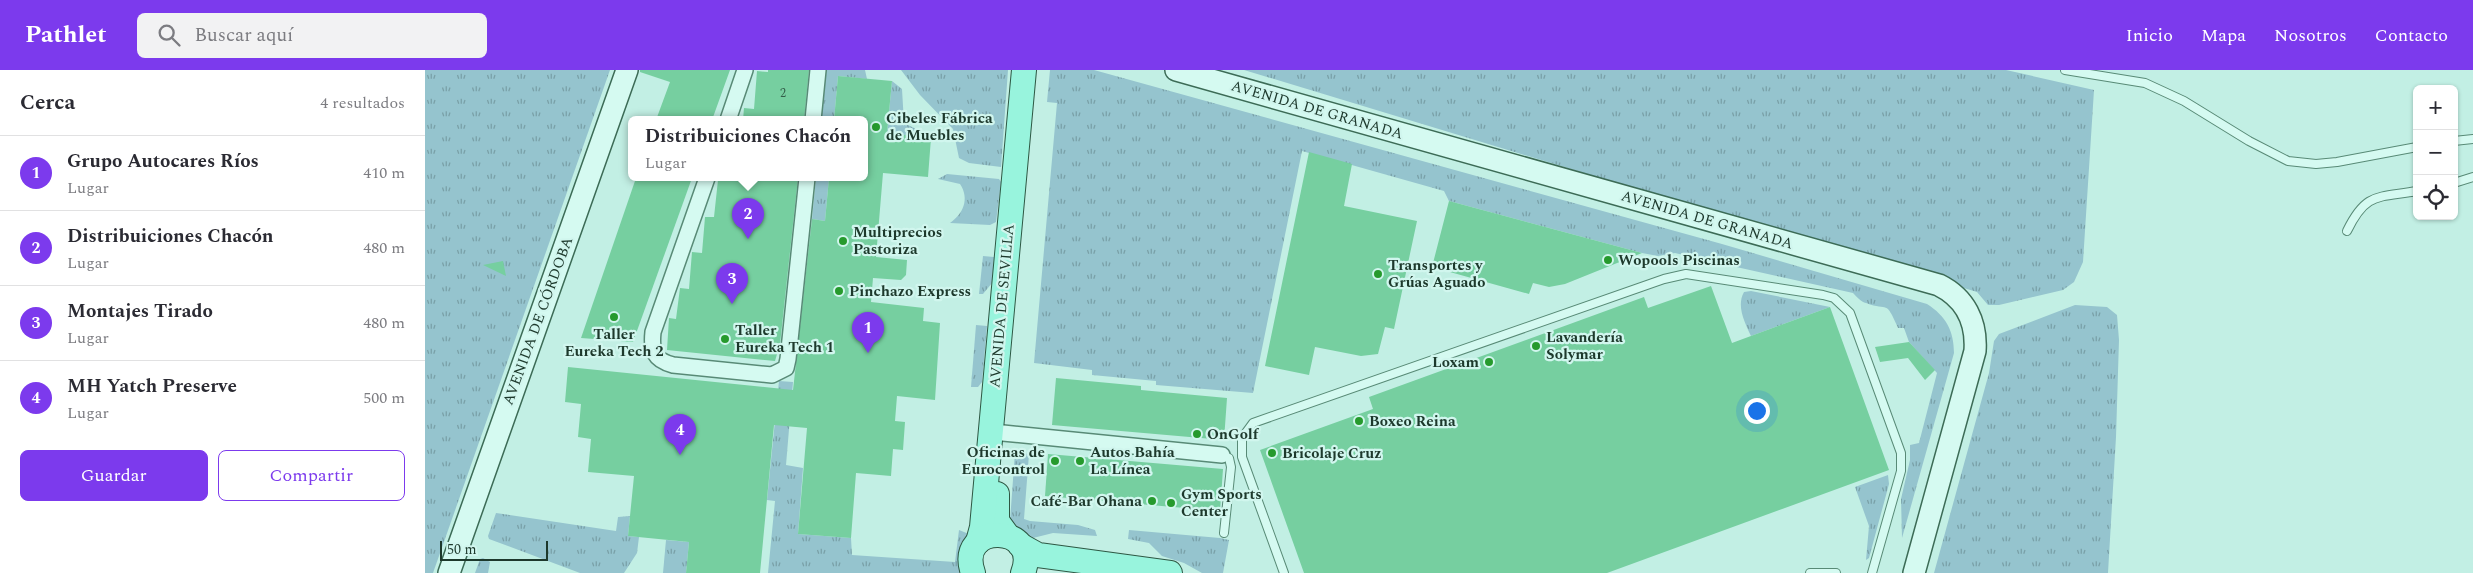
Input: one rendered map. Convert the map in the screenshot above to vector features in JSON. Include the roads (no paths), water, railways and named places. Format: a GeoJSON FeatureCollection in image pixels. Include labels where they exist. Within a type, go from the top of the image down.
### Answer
{"type":"FeatureCollection","features":[{"type":"Feature","properties":{"kind":"main road","name":"AVENIDA DE SEVILLA"},"geometry":{"type":"LineString","coordinates":[[973,573],[971,556],[983,527],[1023,70]]}},
{"type":"Feature","properties":{"kind":"main road","name":"AVENIDA DE SEVILLA"},"geometry":{"type":"LineString","coordinates":[[1023,573],[1026,560],[1014,541],[997,521],[996,506],[1037,70]]}},
{"type":"Feature","properties":{"kind":"main road"},"geometry":{"type":"LineString","coordinates":[[978,542],[992,535],[1014,541],[1038,555],[1170,573]]}},
{"type":"Feature","properties":{"kind":"street","name":"AVENIDA DE CÓRDOBA"},"geometry":{"type":"LineString","coordinates":[[449,573],[627,70]]}},
{"type":"Feature","properties":{"kind":"street"},"geometry":{"type":"LineString","coordinates":[[729,116],[745,70]]}},
{"type":"Feature","properties":{"kind":"street"},"geometry":{"type":"LineString","coordinates":[[813,116],[818,70]]}},
{"type":"Feature","properties":{"kind":"street","name":"AVENIDA DE GRANADA"},"geometry":{"type":"LineString","coordinates":[[1176,70],[1929,282],[1947,289],[1956,296],[1968,312],[1975,331],[1975,351],[1914,573]]}},
{"type":"Feature","properties":{"kind":"street"},"geometry":{"type":"LineString","coordinates":[[706,181],[653,332],[653,353],[658,360],[673,365],[771,375],[785,368],[788,359],[807,181]]}},
{"type":"Feature","properties":{"kind":"street"},"geometry":{"type":"LineString","coordinates":[[1003,433],[1222,455]]}},
{"type":"Feature","properties":{"kind":"lane"},"geometry":{"type":"LineString","coordinates":[[2065,70],[2145,83],[2184,102],[2249,141],[2289,161],[2316,164],[2337,162],[2413,148]]}},
{"type":"Feature","properties":{"kind":"lane"},"geometry":{"type":"LineString","coordinates":[[2458,141],[2473,139]]}},
{"type":"Feature","properties":{"kind":"lane"},"geometry":{"type":"LineString","coordinates":[[2458,182],[2473,177]]}},
{"type":"Feature","properties":{"kind":"lane"},"geometry":{"type":"LineString","coordinates":[[2347,231],[2356,212],[2371,199],[2413,192]]}},
{"type":"Feature","properties":{"kind":"lane"},"geometry":{"type":"LineString","coordinates":[[1284,573],[1241,457],[1242,438],[1253,422],[1654,283],[1686,274],[1823,295],[1838,301],[1850,313],[1901,453],[1901,471],[1872,573]]}},
{"type":"Feature","properties":{"kind":"lane"},"geometry":{"type":"LineString","coordinates":[[1222,455],[1229,458],[1231,466],[1224,533]]}},
{"type":"Feature","properties":{"kind":"lane"},"geometry":{"type":"LineString","coordinates":[[1810,573],[1835,573]]}},
{"type":"Feature","properties":{"kind":"place","name":"Cibeles Fábrica de Muebles"},"geometry":{"type":"Point","coordinates":[876,127]}},
{"type":"Feature","properties":{"kind":"place","name":"Distribuiciones Chacón"},"geometry":{"type":"Point","coordinates":[748,239]}},
{"type":"Feature","properties":{"kind":"place","name":"Multiprecios Pastoriza"},"geometry":{"type":"Point","coordinates":[843,241]}},
{"type":"Feature","properties":{"kind":"place","name":"Wopools Piscinas"},"geometry":{"type":"Point","coordinates":[1608,260]}},
{"type":"Feature","properties":{"kind":"place","name":"Transportes y Grúas Aguado"},"geometry":{"type":"Point","coordinates":[1378,274]}},
{"type":"Feature","properties":{"kind":"place","name":"Pinchazo Express"},"geometry":{"type":"Point","coordinates":[839,291]}},
{"type":"Feature","properties":{"kind":"place","name":"Montajes Tirado"},"geometry":{"type":"Point","coordinates":[732,304]}},
{"type":"Feature","properties":{"kind":"place","name":"Taller Eureka Tech 2"},"geometry":{"type":"Point","coordinates":[614,317]}},
{"type":"Feature","properties":{"kind":"place","name":"Taller Eureka Tech 1"},"geometry":{"type":"Point","coordinates":[725,339]}},
{"type":"Feature","properties":{"kind":"place","name":"Lavandería Solymar"},"geometry":{"type":"Point","coordinates":[1536,346]}},
{"type":"Feature","properties":{"kind":"place","name":"Grupo Autocares Ríos"},"geometry":{"type":"Point","coordinates":[868,353]}},
{"type":"Feature","properties":{"kind":"place","name":"Loxam"},"geometry":{"type":"Point","coordinates":[1489,362]}},
{"type":"Feature","properties":{"kind":"place","name":"Boxeo Reina"},"geometry":{"type":"Point","coordinates":[1359,421]}},
{"type":"Feature","properties":{"kind":"place","name":"OnGolf"},"geometry":{"type":"Point","coordinates":[1197,434]}},
{"type":"Feature","properties":{"kind":"place","name":"Bricolaje Cruz"},"geometry":{"type":"Point","coordinates":[1272,453]}},
{"type":"Feature","properties":{"kind":"place","name":"MH Yatch Preserve"},"geometry":{"type":"Point","coordinates":[680,455]}},
{"type":"Feature","properties":{"kind":"place","name":"Oficinas de Eurocontrol"},"geometry":{"type":"Point","coordinates":[1055,461]}},
{"type":"Feature","properties":{"kind":"place","name":"Autos Bahía La Línea"},"geometry":{"type":"Point","coordinates":[1080,461]}},
{"type":"Feature","properties":{"kind":"place","name":"Café-Bar Ohana"},"geometry":{"type":"Point","coordinates":[1152,501]}},
{"type":"Feature","properties":{"kind":"place","name":"Gym Sports Center"},"geometry":{"type":"Point","coordinates":[1171,503]}}]}
